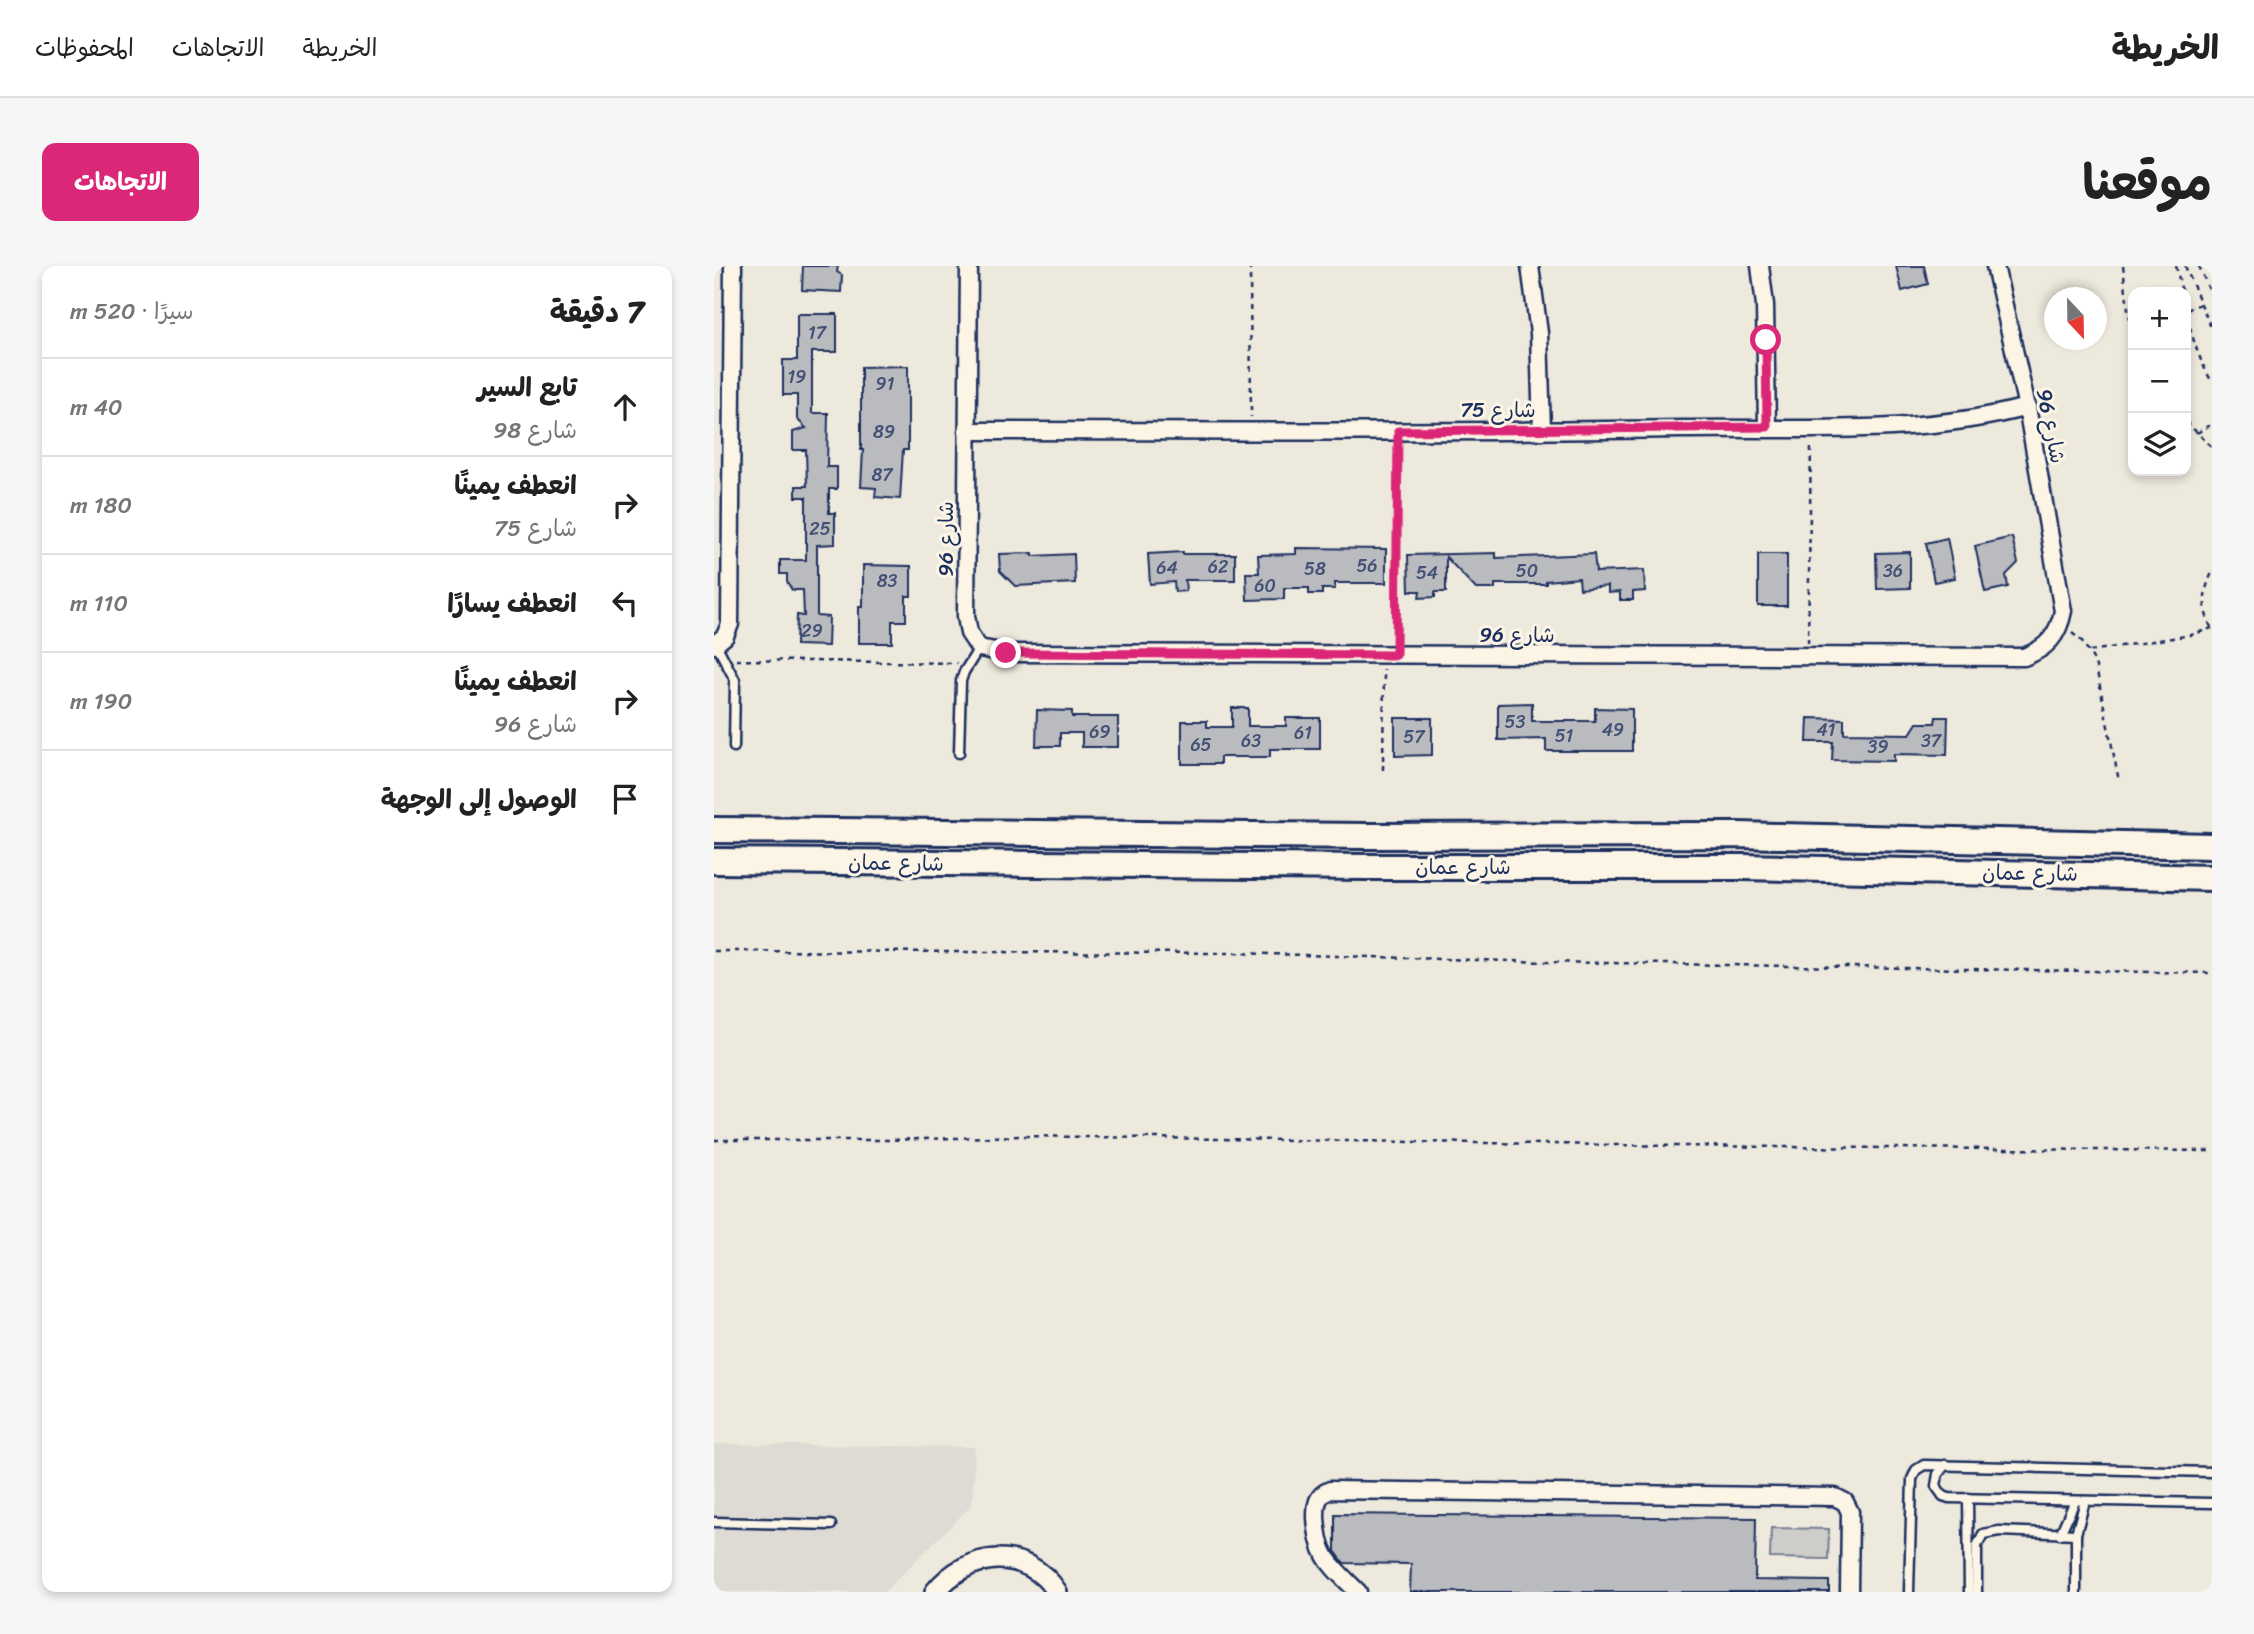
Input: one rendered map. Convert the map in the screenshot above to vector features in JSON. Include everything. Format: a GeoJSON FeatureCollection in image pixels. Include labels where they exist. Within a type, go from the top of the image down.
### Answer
{"type":"FeatureCollection","features":[{"type":"Feature","properties":{"kind":"main road","name":"شارع عمان"},"geometry":{"type":"LineString","coordinates":[[714,830],[1367,836],[1738,835],[2212,846]]}},
{"type":"Feature","properties":{"kind":"main road","name":"شارع عمان"},"geometry":{"type":"LineString","coordinates":[[714,861],[1367,867],[1742,867],[2212,878]]}},
{"type":"Feature","properties":{"kind":"street"},"geometry":{"type":"LineString","coordinates":[[715,645],[725,636],[730,624],[733,266]]}},
{"type":"Feature","properties":{"kind":"street","name":"شارع 96"},"geometry":{"type":"LineString","coordinates":[[969,266],[966,616],[969,633],[979,648],[1006,653],[2024,657],[2039,652],[2051,641],[2060,628],[2063,611],[2027,407],[1995,266]]}},
{"type":"Feature","properties":{"kind":"street"},"geometry":{"type":"LineString","coordinates":[[1530,266],[1539,333],[1542,431]]}},
{"type":"Feature","properties":{"kind":"street"},"geometry":{"type":"LineString","coordinates":[[1760,266],[1765,305],[1767,427]]}},
{"type":"Feature","properties":{"kind":"street","name":"شارع 75"},"geometry":{"type":"LineString","coordinates":[[967,431],[1542,431],[1922,426],[1981,418],[2027,407]]}},
{"type":"Feature","properties":{"kind":"street"},"geometry":{"type":"LineString","coordinates":[[1358,1592],[1326,1559],[1318,1542],[1316,1507],[1322,1495],[1330,1490],[1835,1497],[1845,1502],[1850,1512],[1849,1592]]}},
{"type":"Feature","properties":{"kind":"street"},"geometry":{"type":"LineString","coordinates":[[935,1592],[957,1570],[975,1562],[993,1559],[1012,1560],[1030,1567],[1042,1575],[1057,1592]]}},
{"type":"Feature","properties":{"kind":"lane"},"geometry":{"type":"LineString","coordinates":[[715,645],[732,672],[736,688],[734,747]]}},
{"type":"Feature","properties":{"kind":"lane"},"geometry":{"type":"LineString","coordinates":[[959,753],[959,691],[964,672],[979,648]]}},
{"type":"Feature","properties":{"kind":"lane"},"geometry":{"type":"LineString","coordinates":[[1909,1592],[1913,1474],[1924,1465],[2212,1472]]}},
{"type":"Feature","properties":{"kind":"lane"},"geometry":{"type":"LineString","coordinates":[[1945,1465],[1936,1480],[1939,1492],[1949,1498],[2212,1503]]}},
{"type":"Feature","properties":{"kind":"lane"},"geometry":{"type":"LineString","coordinates":[[1968,1498],[1969,1592]]}},
{"type":"Feature","properties":{"kind":"lane"},"geometry":{"type":"LineString","coordinates":[[2060,1534],[2080,1501]]}},
{"type":"Feature","properties":{"kind":"lane"},"geometry":{"type":"LineString","coordinates":[[2076,1592],[2076,1534],[2080,1501]]}},
{"type":"Feature","properties":{"kind":"lane"},"geometry":{"type":"LineString","coordinates":[[714,1522],[831,1525]]}},
{"type":"Feature","properties":{"kind":"lane"},"geometry":{"type":"LineString","coordinates":[[1977,1592],[1978,1542],[1987,1532],[2076,1534]]}},
{"type":"Feature","properties":{"kind":"path"},"geometry":{"type":"LineString","coordinates":[[1251,266],[1251,431]]}},
{"type":"Feature","properties":{"kind":"path"},"geometry":{"type":"LineString","coordinates":[[2123,266],[2128,307]]}},
{"type":"Feature","properties":{"kind":"path"},"geometry":{"type":"LineString","coordinates":[[2176,266],[2181,287]]}},
{"type":"Feature","properties":{"kind":"path"},"geometry":{"type":"LineString","coordinates":[[2185,266],[2212,330]]}},
{"type":"Feature","properties":{"kind":"path"},"geometry":{"type":"LineString","coordinates":[[2199,266],[2212,297]]}},
{"type":"Feature","properties":{"kind":"path"},"geometry":{"type":"LineString","coordinates":[[2208,266],[2212,275]]}},
{"type":"Feature","properties":{"kind":"path"},"geometry":{"type":"LineString","coordinates":[[2191,308],[2200,304]]}},
{"type":"Feature","properties":{"kind":"path"},"geometry":{"type":"LineString","coordinates":[[2191,333],[2212,382]]}},
{"type":"Feature","properties":{"kind":"path"},"geometry":{"type":"LineString","coordinates":[[2197,433],[2212,424]]}},
{"type":"Feature","properties":{"kind":"path"},"geometry":{"type":"LineString","coordinates":[[1807,657],[1812,427]]}},
{"type":"Feature","properties":{"kind":"path"},"geometry":{"type":"LineString","coordinates":[[2191,427],[2212,447]]}},
{"type":"Feature","properties":{"kind":"path"},"geometry":{"type":"LineString","coordinates":[[1383,770],[1398,431]]}},
{"type":"Feature","properties":{"kind":"path"},"geometry":{"type":"LineString","coordinates":[[2090,651],[2183,637],[2212,628],[2204,601],[2212,573]]}},
{"type":"Feature","properties":{"kind":"path"},"geometry":{"type":"LineString","coordinates":[[2060,628],[2082,640],[2095,663],[2119,781]]}},
{"type":"Feature","properties":{"kind":"path"},"geometry":{"type":"LineString","coordinates":[[726,660],[969,663]]}},
{"type":"Feature","properties":{"kind":"path"},"geometry":{"type":"LineString","coordinates":[[714,951],[1234,953],[1560,962],[2212,973]]}},
{"type":"Feature","properties":{"kind":"path"},"geometry":{"type":"LineString","coordinates":[[714,1140],[888,1140],[1034,1136],[1705,1147],[2212,1151]]}},
{"type":"Feature","properties":{"kind":"shaded area"},"geometry":{"type":"Polygon","coordinates":[[[714,1444],[975,1447],[972,1505],[884,1592],[714,1592],[714,1444]]]}},
{"type":"Feature","properties":{"kind":"shaded area"},"geometry":{"type":"Polygon","coordinates":[[[1771,1528],[1829,1529],[1828,1559],[1770,1558],[1771,1528]]]}},
{"type":"Feature","properties":{"kind":"building"},"geometry":{"type":"Polygon","coordinates":[[[803,266],[838,266],[837,272],[842,275],[841,292],[802,290],[803,266]]]}},
{"type":"Feature","properties":{"kind":"building"},"geometry":{"type":"Polygon","coordinates":[[[1896,266],[1924,266],[1928,284],[1902,291],[1896,266]]]}},
{"type":"Feature","properties":{"kind":"building"},"geometry":{"type":"Polygon","coordinates":[[[797,314],[837,314],[837,352],[812,352],[812,413],[828,413],[827,467],[837,467],[837,489],[829,489],[829,513],[835,513],[835,544],[817,545],[817,616],[829,617],[828,646],[796,645],[797,615],[804,616],[803,590],[792,590],[787,582],[787,574],[780,574],[780,560],[806,560],[806,497],[796,497],[796,486],[807,486],[806,450],[793,450],[793,432],[806,428],[797,419],[797,395],[783,395],[783,360],[797,360],[797,314]]]}},
{"type":"Feature","properties":{"kind":"building"},"geometry":{"type":"Polygon","coordinates":[[[908,366],[908,450],[903,450],[900,499],[875,497],[876,488],[861,487],[861,367],[908,366]]]}},
{"type":"Feature","properties":{"kind":"building"},"geometry":{"type":"Polygon","coordinates":[[[2012,537],[2018,563],[2006,575],[2008,587],[1985,592],[1975,546],[2012,537]]]}},
{"type":"Feature","properties":{"kind":"building"},"geometry":{"type":"Polygon","coordinates":[[[1947,538],[1955,578],[1934,582],[1926,543],[1947,538]]]}},
{"type":"Feature","properties":{"kind":"building"},"geometry":{"type":"Polygon","coordinates":[[[1296,548],[1386,549],[1386,583],[1335,583],[1335,589],[1322,589],[1322,594],[1309,594],[1309,588],[1284,588],[1284,599],[1247,600],[1246,573],[1259,573],[1258,555],[1296,554],[1296,548]]]}},
{"type":"Feature","properties":{"kind":"building"},"geometry":{"type":"Polygon","coordinates":[[[1910,552],[1910,588],[1877,589],[1876,553],[1910,552]]]}},
{"type":"Feature","properties":{"kind":"building"},"geometry":{"type":"Polygon","coordinates":[[[1033,553],[1033,556],[1074,554],[1075,583],[1015,586],[1000,571],[999,554],[1033,553]]]}},
{"type":"Feature","properties":{"kind":"building"},"geometry":{"type":"Polygon","coordinates":[[[1496,553],[1496,558],[1594,554],[1596,572],[1644,570],[1645,591],[1633,592],[1633,600],[1620,600],[1620,592],[1608,593],[1608,586],[1580,589],[1579,578],[1546,581],[1546,584],[1495,584],[1495,589],[1476,589],[1446,557],[1446,592],[1435,592],[1435,597],[1419,598],[1420,591],[1409,591],[1408,555],[1496,553]]]}},
{"type":"Feature","properties":{"kind":"building"},"geometry":{"type":"Polygon","coordinates":[[[1148,554],[1235,554],[1235,580],[1185,580],[1186,591],[1175,592],[1174,582],[1150,584],[1148,554]]]}},
{"type":"Feature","properties":{"kind":"building"},"geometry":{"type":"Polygon","coordinates":[[[1758,554],[1787,554],[1787,606],[1758,606],[1758,554]]]}},
{"type":"Feature","properties":{"kind":"building"},"geometry":{"type":"Polygon","coordinates":[[[863,565],[911,566],[911,596],[906,596],[906,621],[892,621],[892,643],[859,643],[859,607],[863,607],[863,565]]]}},
{"type":"Feature","properties":{"kind":"building"},"geometry":{"type":"Polygon","coordinates":[[[1532,703],[1532,721],[1595,721],[1595,708],[1632,709],[1632,751],[1546,751],[1546,739],[1498,740],[1498,704],[1532,703]]]}},
{"type":"Feature","properties":{"kind":"building"},"geometry":{"type":"Polygon","coordinates":[[[1232,708],[1248,708],[1248,726],[1286,726],[1286,718],[1320,718],[1320,749],[1270,749],[1270,757],[1220,757],[1220,764],[1182,764],[1182,721],[1207,721],[1207,727],[1232,727],[1232,708]]]}},
{"type":"Feature","properties":{"kind":"building"},"geometry":{"type":"Polygon","coordinates":[[[1037,710],[1072,711],[1072,717],[1118,717],[1118,747],[1082,747],[1082,733],[1060,733],[1060,746],[1036,746],[1037,710]]]}},
{"type":"Feature","properties":{"kind":"building"},"geometry":{"type":"Polygon","coordinates":[[[1936,717],[1948,717],[1947,755],[1894,754],[1894,761],[1832,760],[1833,742],[1807,742],[1808,718],[1844,719],[1844,733],[1910,734],[1917,723],[1935,723],[1936,717]]]}},
{"type":"Feature","properties":{"kind":"building"},"geometry":{"type":"Polygon","coordinates":[[[1395,718],[1432,718],[1432,755],[1395,756],[1395,718]]]}},
{"type":"Feature","properties":{"kind":"building"},"geometry":{"type":"Polygon","coordinates":[[[1335,1514],[1756,1518],[1755,1580],[1829,1581],[1829,1592],[1410,1592],[1411,1564],[1344,1563],[1335,1551],[1335,1514]]]}},
{"type":"Feature","properties":{"kind":"route"},"geometry":{"type":"LineString","coordinates":[[1006,653],[1396,655],[1398,431],[1767,427],[1766,340]]}}]}
